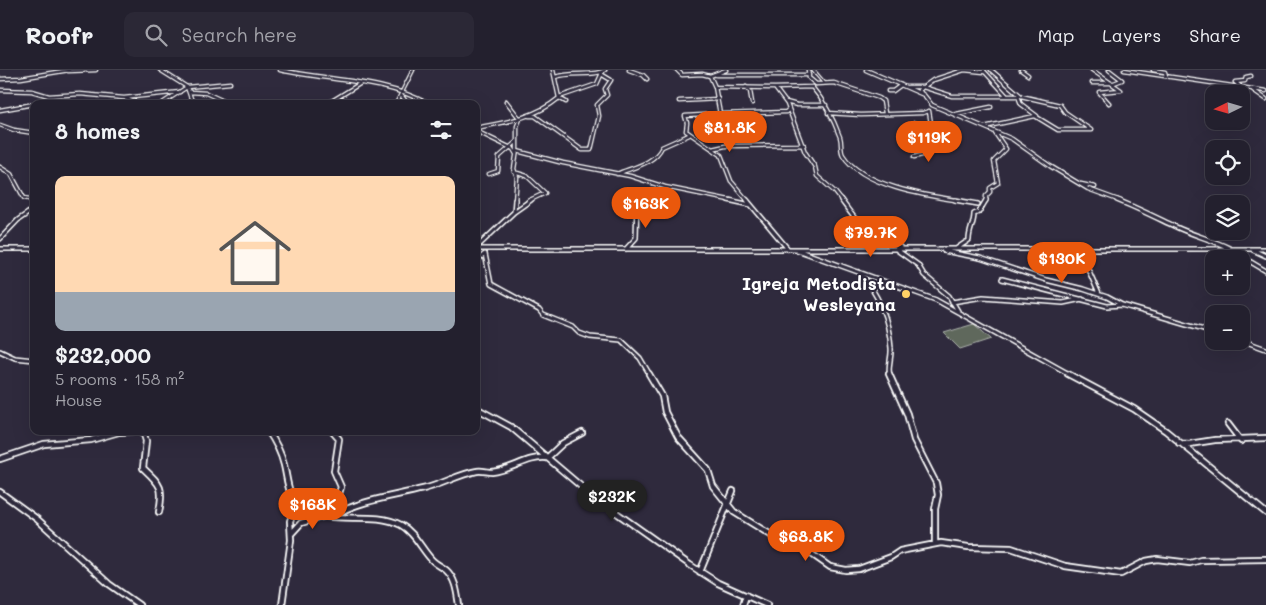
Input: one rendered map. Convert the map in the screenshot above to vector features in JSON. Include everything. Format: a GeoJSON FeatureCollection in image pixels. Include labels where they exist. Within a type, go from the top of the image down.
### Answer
{"type":"FeatureCollection","features":[{"type":"Feature","properties":{"kind":"street"},"geometry":{"type":"LineString","coordinates":[[0,79],[22,78],[68,70],[96,70]]}},
{"type":"Feature","properties":{"kind":"street"},"geometry":{"type":"LineString","coordinates":[[160,70],[187,87],[192,100]]}},
{"type":"Feature","properties":{"kind":"street"},"geometry":{"type":"LineString","coordinates":[[280,70],[360,82],[419,100]]}},
{"type":"Feature","properties":{"kind":"street"},"geometry":{"type":"LineString","coordinates":[[398,100],[413,70]]}},
{"type":"Feature","properties":{"kind":"street"},"geometry":{"type":"LineString","coordinates":[[553,70],[559,97],[566,102]]}},
{"type":"Feature","properties":{"kind":"street"},"geometry":{"type":"LineString","coordinates":[[480,128],[520,119],[545,109],[559,97],[593,86],[598,82],[601,73],[605,70]]}},
{"type":"Feature","properties":{"kind":"street"},"geometry":{"type":"LineString","coordinates":[[629,70],[643,75],[647,79]]}},
{"type":"Feature","properties":{"kind":"street"},"geometry":{"type":"LineString","coordinates":[[677,70],[682,75],[702,74],[711,76],[809,74]]}},
{"type":"Feature","properties":{"kind":"street"},"geometry":{"type":"LineString","coordinates":[[711,76],[726,70]]}},
{"type":"Feature","properties":{"kind":"street"},"geometry":{"type":"LineString","coordinates":[[735,70],[738,75]]}},
{"type":"Feature","properties":{"kind":"street"},"geometry":{"type":"LineString","coordinates":[[808,70],[809,78],[816,84]]}},
{"type":"Feature","properties":{"kind":"street"},"geometry":{"type":"LineString","coordinates":[[813,70],[824,83]]}},
{"type":"Feature","properties":{"kind":"street"},"geometry":{"type":"LineString","coordinates":[[866,70],[924,95]]}},
{"type":"Feature","properties":{"kind":"street"},"geometry":{"type":"LineString","coordinates":[[920,87],[942,76],[964,70],[984,70],[1007,96]]}},
{"type":"Feature","properties":{"kind":"street"},"geometry":{"type":"LineString","coordinates":[[991,70],[1020,96]]}},
{"type":"Feature","properties":{"kind":"street"},"geometry":{"type":"LineString","coordinates":[[1021,70],[1028,75]]}},
{"type":"Feature","properties":{"kind":"street"},"geometry":{"type":"LineString","coordinates":[[1092,70],[1121,91],[1099,92],[1109,103]]}},
{"type":"Feature","properties":{"kind":"street"},"geometry":{"type":"LineString","coordinates":[[1092,83],[1112,83],[1122,78],[1109,70]]}},
{"type":"Feature","properties":{"kind":"street"},"geometry":{"type":"LineString","coordinates":[[1124,70],[1228,85]]}},
{"type":"Feature","properties":{"kind":"street"},"geometry":{"type":"LineString","coordinates":[[1153,70],[1165,72],[1166,76]]}},
{"type":"Feature","properties":{"kind":"street"},"geometry":{"type":"LineString","coordinates":[[529,116],[535,116],[582,150],[591,150],[593,148],[599,116],[597,105],[607,95],[605,89],[611,80],[601,73],[566,73],[556,78]]}},
{"type":"Feature","properties":{"kind":"street"},"geometry":{"type":"LineString","coordinates":[[711,76],[718,99],[720,114]]}},
{"type":"Feature","properties":{"kind":"street"},"geometry":{"type":"LineString","coordinates":[[1239,85],[1235,82],[1245,81],[1246,77],[1250,76]]}},
{"type":"Feature","properties":{"kind":"street"},"geometry":{"type":"LineString","coordinates":[[333,100],[360,82]]}},
{"type":"Feature","properties":{"kind":"street"},"geometry":{"type":"LineString","coordinates":[[168,100],[187,87],[230,83]]}},
{"type":"Feature","properties":{"kind":"street"},"geometry":{"type":"LineString","coordinates":[[714,88],[812,87],[817,86],[816,84],[824,83],[842,85],[880,98],[883,101],[883,109],[886,113]]}},
{"type":"Feature","properties":{"kind":"street"},"geometry":{"type":"LineString","coordinates":[[888,91],[893,91],[902,85],[920,87],[952,96],[1020,96],[1060,105],[1064,111],[1091,130],[1058,130],[1021,104],[1017,97],[1020,96]]}},
{"type":"Feature","properties":{"kind":"street"},"geometry":{"type":"LineString","coordinates":[[746,87],[750,91],[752,102]]}},
{"type":"Feature","properties":{"kind":"street"},"geometry":{"type":"LineString","coordinates":[[812,87],[821,96],[826,105],[840,138],[843,154],[849,165],[859,172],[885,184],[978,204]]}},
{"type":"Feature","properties":{"kind":"street"},"geometry":{"type":"LineString","coordinates":[[920,87],[920,92],[930,104],[1021,144],[1077,183],[1143,210],[1176,227],[1214,240],[1266,270]]}},
{"type":"Feature","properties":{"kind":"street"},"geometry":{"type":"LineString","coordinates":[[775,88],[786,102],[806,153],[815,167],[817,176],[835,192],[857,224],[879,241],[900,250],[949,296],[958,312]]}},
{"type":"Feature","properties":{"kind":"street"},"geometry":{"type":"LineString","coordinates":[[1252,89],[1266,91]]}},
{"type":"Feature","properties":{"kind":"street"},"geometry":{"type":"LineString","coordinates":[[1252,89],[1266,99]]}},
{"type":"Feature","properties":{"kind":"street"},"geometry":{"type":"LineString","coordinates":[[0,90],[32,92],[49,96],[80,94],[124,98],[180,92]]}},
{"type":"Feature","properties":{"kind":"street"},"geometry":{"type":"LineString","coordinates":[[190,92],[206,93],[221,100]]}},
{"type":"Feature","properties":{"kind":"street"},"geometry":{"type":"LineString","coordinates":[[401,93],[405,100]]}},
{"type":"Feature","properties":{"kind":"street"},"geometry":{"type":"LineString","coordinates":[[124,98],[129,100]]}},
{"type":"Feature","properties":{"kind":"street"},"geometry":{"type":"LineString","coordinates":[[679,101],[686,99],[718,99]]}},
{"type":"Feature","properties":{"kind":"street"},"geometry":{"type":"LineString","coordinates":[[506,101],[510,107],[516,110],[520,119],[517,126],[514,172],[517,178],[514,212]]}},
{"type":"Feature","properties":{"kind":"street"},"geometry":{"type":"LineString","coordinates":[[786,102],[797,105],[826,105]]}},
{"type":"Feature","properties":{"kind":"street"},"geometry":{"type":"LineString","coordinates":[[914,123],[932,129],[929,111],[930,104]]}},
{"type":"Feature","properties":{"kind":"street"},"geometry":{"type":"LineString","coordinates":[[0,110],[30,105]]}},
{"type":"Feature","properties":{"kind":"street"},"geometry":{"type":"LineString","coordinates":[[954,114],[963,114],[991,107]]}},
{"type":"Feature","properties":{"kind":"street"},"geometry":{"type":"LineString","coordinates":[[788,110],[786,112],[759,114],[720,114],[684,117],[688,123],[686,129],[689,135],[723,158],[731,181],[788,249]]}},
{"type":"Feature","properties":{"kind":"street"},"geometry":{"type":"LineString","coordinates":[[828,113],[921,113],[929,111]]}},
{"type":"Feature","properties":{"kind":"street"},"geometry":{"type":"LineString","coordinates":[[984,128],[1021,118],[1038,117]]}},
{"type":"Feature","properties":{"kind":"street"},"geometry":{"type":"LineString","coordinates":[[0,125],[14,130],[30,132]]}},
{"type":"Feature","properties":{"kind":"street"},"geometry":{"type":"LineString","coordinates":[[480,131],[516,152],[563,164],[636,177],[673,189],[751,205]]}},
{"type":"Feature","properties":{"kind":"street"},"geometry":{"type":"LineString","coordinates":[[956,249],[969,240],[969,229],[974,223],[974,214],[984,207],[990,188],[998,182],[994,161],[1006,149],[994,132]]}},
{"type":"Feature","properties":{"kind":"street"},"geometry":{"type":"LineString","coordinates":[[617,174],[654,159],[661,153],[662,147],[689,135]]}},
{"type":"Feature","properties":{"kind":"street"},"geometry":{"type":"LineString","coordinates":[[490,174],[498,171],[499,158],[516,142]]}},
{"type":"Feature","properties":{"kind":"street"},"geometry":{"type":"LineString","coordinates":[[712,149],[725,146],[804,145]]}},
{"type":"Feature","properties":{"kind":"street"},"geometry":{"type":"LineString","coordinates":[[914,157],[926,154],[939,147]]}},
{"type":"Feature","properties":{"kind":"street"},"geometry":{"type":"LineString","coordinates":[[0,167],[11,174],[24,198],[30,199]]}},
{"type":"Feature","properties":{"kind":"street"},"geometry":{"type":"LineString","coordinates":[[481,249],[514,212],[525,203],[545,193],[527,176],[514,172]]}},
{"type":"Feature","properties":{"kind":"street"},"geometry":{"type":"LineString","coordinates":[[1077,183],[1094,188]]}},
{"type":"Feature","properties":{"kind":"street"},"geometry":{"type":"LineString","coordinates":[[626,249],[636,238],[637,199]]}},
{"type":"Feature","properties":{"kind":"street"},"geometry":{"type":"LineString","coordinates":[[0,239],[18,220],[30,212]]}},
{"type":"Feature","properties":{"kind":"street"},"geometry":{"type":"LineString","coordinates":[[888,244],[900,250]]}},
{"type":"Feature","properties":{"kind":"street"},"geometry":{"type":"LineString","coordinates":[[0,249],[30,249]]}},
{"type":"Feature","properties":{"kind":"street"},"geometry":{"type":"LineString","coordinates":[[481,249],[1266,249]]}},
{"type":"Feature","properties":{"kind":"street"},"geometry":{"type":"LineString","coordinates":[[481,249],[485,266],[489,273],[490,284],[506,290],[539,310],[543,315],[573,327],[579,333],[590,337],[621,340],[637,354],[662,396],[666,412],[678,437],[708,470],[713,486],[727,504],[743,519],[757,525],[771,535],[800,546],[830,566],[846,570],[859,569],[891,557],[900,551],[935,544],[1011,548],[1065,566],[1120,574],[1142,565],[1146,561],[1157,559],[1190,563],[1201,560],[1266,558]]}},
{"type":"Feature","properties":{"kind":"street"},"geometry":{"type":"LineString","coordinates":[[795,249],[920,293],[958,312],[985,329],[1142,414],[1266,513]]}},
{"type":"Feature","properties":{"kind":"street"},"geometry":{"type":"LineString","coordinates":[[933,249],[980,258],[1046,280],[1099,294],[1122,305],[1205,329]]}},
{"type":"Feature","properties":{"kind":"street"},"geometry":{"type":"LineString","coordinates":[[1075,249],[1082,255],[1099,294]]}},
{"type":"Feature","properties":{"kind":"street"},"geometry":{"type":"LineString","coordinates":[[1251,249],[1266,256]]}},
{"type":"Feature","properties":{"kind":"street"},"geometry":{"type":"LineString","coordinates":[[859,272],[870,284],[885,315],[891,347],[891,360],[888,370],[907,414],[914,440],[934,475],[938,495],[935,509],[935,544]]}},
{"type":"Feature","properties":{"kind":"street"},"geometry":{"type":"LineString","coordinates":[[1002,279],[1107,306],[1122,305]]}},
{"type":"Feature","properties":{"kind":"street"},"geometry":{"type":"LineString","coordinates":[[952,302],[983,297],[1063,303],[1082,299]]}},
{"type":"Feature","properties":{"kind":"street"},"geometry":{"type":"LineString","coordinates":[[1250,343],[1266,349]]}},
{"type":"Feature","properties":{"kind":"street"},"geometry":{"type":"LineString","coordinates":[[0,351],[15,358],[30,360]]}},
{"type":"Feature","properties":{"kind":"street"},"geometry":{"type":"LineString","coordinates":[[480,410],[511,427],[590,494],[700,572],[767,605]]}},
{"type":"Feature","properties":{"kind":"street"},"geometry":{"type":"LineString","coordinates":[[1228,424],[1241,440]]}},
{"type":"Feature","properties":{"kind":"street"},"geometry":{"type":"LineString","coordinates":[[290,536],[293,528],[300,524],[330,516],[380,497],[424,489],[478,471],[492,472],[536,457],[547,458],[563,443],[582,433]]}},
{"type":"Feature","properties":{"kind":"street"},"geometry":{"type":"LineString","coordinates":[[0,459],[39,445],[91,440],[108,435]]}},
{"type":"Feature","properties":{"kind":"street"},"geometry":{"type":"LineString","coordinates":[[144,435],[146,441],[143,468],[162,487],[163,495],[159,512]]}},
{"type":"Feature","properties":{"kind":"street"},"geometry":{"type":"LineString","coordinates":[[271,435],[277,444],[283,463],[287,489],[297,502],[306,509],[330,516],[374,517],[403,526],[433,561],[448,572],[456,587],[459,605]]}},
{"type":"Feature","properties":{"kind":"street"},"geometry":{"type":"LineString","coordinates":[[330,516],[341,487],[334,471],[339,439],[336,435]]}},
{"type":"Feature","properties":{"kind":"street"},"geometry":{"type":"LineString","coordinates":[[1180,443],[1189,444],[1266,438]]}},
{"type":"Feature","properties":{"kind":"street"},"geometry":{"type":"LineString","coordinates":[[700,572],[733,491]]}},
{"type":"Feature","properties":{"kind":"street"},"geometry":{"type":"LineString","coordinates":[[0,492],[36,519],[109,584],[139,605]]}},
{"type":"Feature","properties":{"kind":"street"},"geometry":{"type":"LineString","coordinates":[[282,605],[287,577],[290,521],[297,502]]}},
{"type":"Feature","properties":{"kind":"street"},"geometry":{"type":"LineString","coordinates":[[743,605],[746,595]]}},
{"type":"Feature","properties":{"kind":"green space"},"geometry":{"type":"Polygon","coordinates":[[[974,324],[991,339],[960,349],[944,333],[974,324]]]}},
{"type":"Feature","properties":{"kind":"place","name":"Igreja Metodista Wesleyana"},"geometry":{"type":"Point","coordinates":[906,294]}}]}
